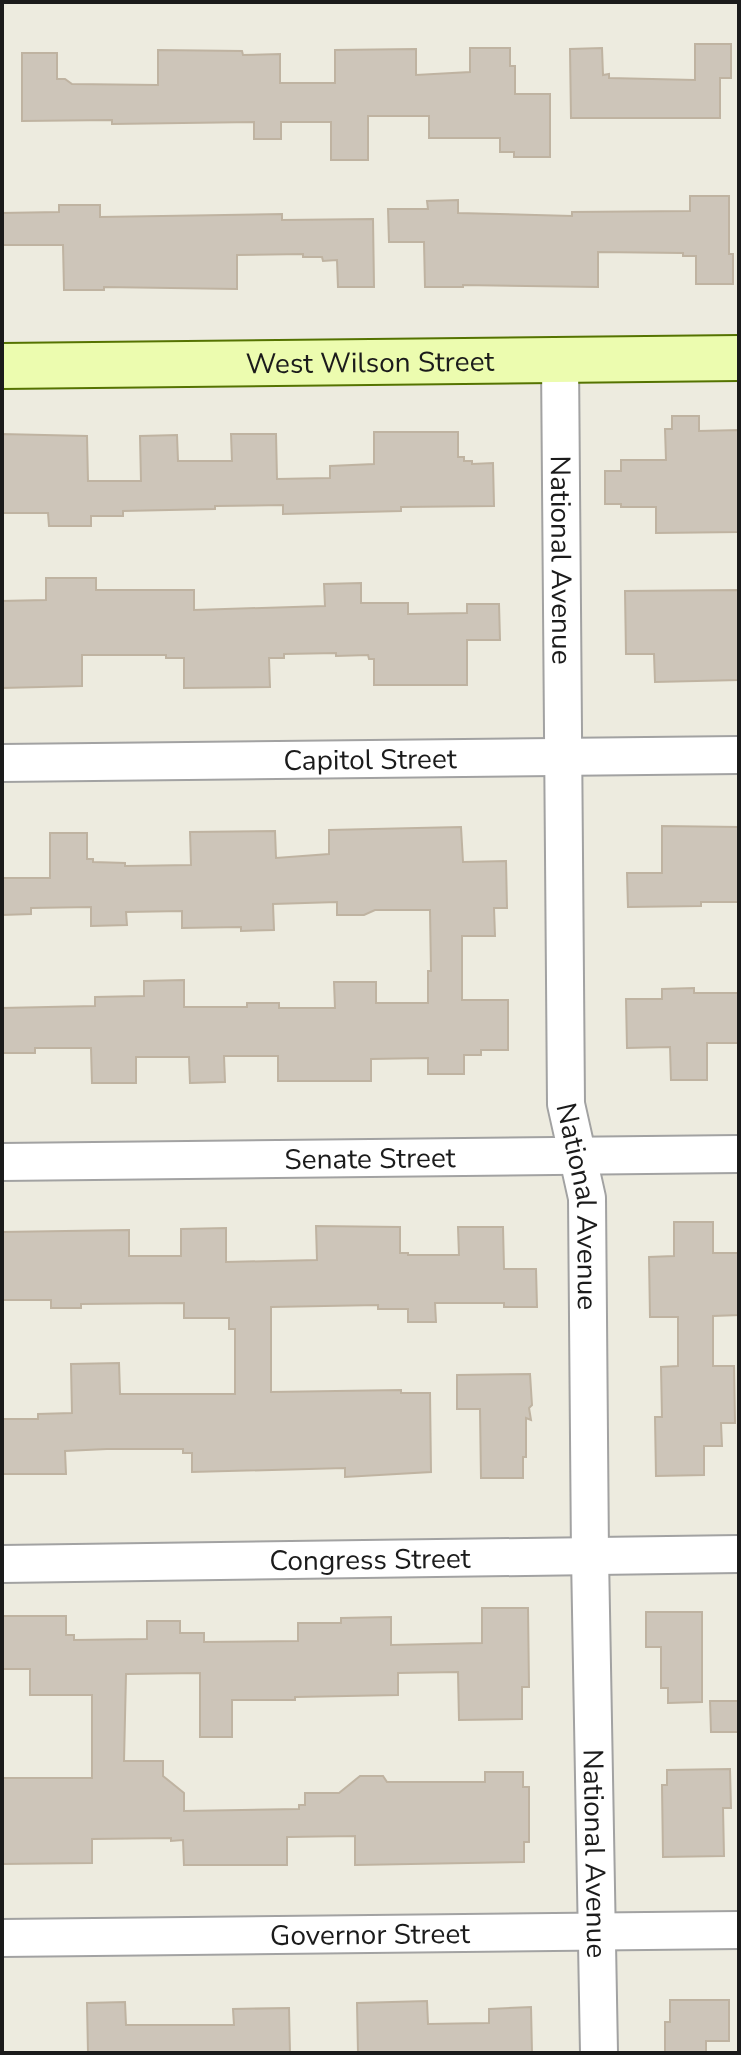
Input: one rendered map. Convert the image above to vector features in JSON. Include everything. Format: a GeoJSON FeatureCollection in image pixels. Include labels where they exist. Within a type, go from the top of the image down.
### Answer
{"type":"FeatureCollection","features":[{"type":"Feature","properties":{"kind":"street","name":"West Wilson Street"},"geometry":{"type":"LineString","coordinates":[[2,366],[739,358]]}},
{"type":"Feature","properties":{"kind":"street","name":"National Avenue"},"geometry":{"type":"LineString","coordinates":[[560,360],[566,1104],[587,1198],[599,2053]]}},
{"type":"Feature","properties":{"kind":"street","name":"Capitol Street"},"geometry":{"type":"LineString","coordinates":[[2,763],[739,755]]}},
{"type":"Feature","properties":{"kind":"street","name":"Senate Street"},"geometry":{"type":"LineString","coordinates":[[2,1162],[739,1154]]}},
{"type":"Feature","properties":{"kind":"street","name":"Congress Street"},"geometry":{"type":"LineString","coordinates":[[2,1564],[739,1554]]}},
{"type":"Feature","properties":{"kind":"street","name":"Governor Street"},"geometry":{"type":"LineString","coordinates":[[2,1938],[739,1930]]}},
{"type":"Feature","properties":{"kind":"building"},"geometry":{"type":"Polygon","coordinates":[[[695,44],[731,44],[731,78],[720,78],[720,118],[571,118],[570,49],[602,48],[603,75],[609,74],[609,78],[695,80],[695,44]]]}},
{"type":"Feature","properties":{"kind":"building"},"geometry":{"type":"Polygon","coordinates":[[[470,48],[510,48],[510,66],[515,66],[515,94],[550,94],[550,157],[514,157],[514,152],[500,152],[500,138],[429,138],[429,116],[368,116],[368,160],[331,160],[331,122],[281,122],[281,139],[254,139],[254,122],[112,124],[112,120],[22,121],[22,53],[57,53],[57,79],[65,79],[72,84],[158,85],[158,50],[280,54],[280,83],[335,83],[335,50],[416,49],[416,75],[470,72],[470,48]]]}},
{"type":"Feature","properties":{"kind":"building"},"geometry":{"type":"Polygon","coordinates":[[[690,196],[729,196],[729,254],[733,254],[733,284],[696,284],[696,256],[683,256],[683,253],[598,252],[598,287],[425,287],[424,242],[389,242],[388,209],[428,209],[427,201],[458,200],[458,213],[572,216],[572,212],[690,211],[690,196]]]}},
{"type":"Feature","properties":{"kind":"building"},"geometry":{"type":"Polygon","coordinates":[[[59,205],[100,205],[100,217],[282,214],[282,220],[373,219],[374,287],[338,287],[337,260],[323,261],[322,257],[303,257],[303,254],[237,255],[237,289],[104,287],[104,290],[64,290],[63,245],[2,245],[2,213],[59,212],[59,205]]]}},
{"type":"Feature","properties":{"kind":"building"},"geometry":{"type":"Polygon","coordinates":[[[672,416],[699,416],[699,431],[739,430],[739,532],[656,533],[656,507],[605,504],[605,471],[621,471],[621,460],[666,460],[665,429],[672,429],[672,416]]]}},
{"type":"Feature","properties":{"kind":"building"},"geometry":{"type":"Polygon","coordinates":[[[374,432],[458,432],[458,457],[472,461],[472,464],[493,463],[494,506],[401,507],[401,511],[283,514],[283,505],[215,506],[215,509],[123,511],[123,516],[91,516],[91,526],[49,526],[48,513],[2,513],[2,434],[87,436],[88,481],[141,481],[140,436],[177,435],[178,461],[232,461],[231,434],[276,434],[277,479],[330,478],[330,466],[374,464],[374,432]]]}},
{"type":"Feature","properties":{"kind":"building"},"geometry":{"type":"Polygon","coordinates":[[[46,578],[96,578],[96,590],[194,590],[194,610],[325,606],[324,584],[361,583],[361,603],[408,603],[408,614],[467,613],[467,604],[499,604],[500,640],[467,640],[467,685],[374,685],[374,659],[369,659],[368,655],[336,656],[336,653],[284,654],[284,658],[269,658],[270,687],[184,688],[184,658],[166,658],[166,655],[82,655],[82,686],[2,688],[2,601],[46,600],[46,578]]]}},
{"type":"Feature","properties":{"kind":"building"},"geometry":{"type":"Polygon","coordinates":[[[739,590],[739,680],[655,682],[654,654],[626,654],[625,591],[739,590]]]}},
{"type":"Feature","properties":{"kind":"building"},"geometry":{"type":"Polygon","coordinates":[[[662,826],[739,827],[739,902],[628,907],[627,873],[662,873],[662,826]]]}},
{"type":"Feature","properties":{"kind":"building"},"geometry":{"type":"Polygon","coordinates":[[[461,827],[463,862],[506,861],[507,908],[494,908],[495,936],[462,936],[462,1000],[508,1000],[508,1050],[481,1050],[481,1055],[464,1055],[464,1074],[428,1074],[428,1058],[371,1059],[371,1081],[278,1081],[278,1056],[224,1056],[225,1082],[190,1083],[189,1057],[136,1057],[136,1083],[92,1083],[91,1048],[35,1048],[35,1053],[2,1053],[2,1008],[95,1006],[95,997],[144,996],[144,981],[184,980],[184,1007],[247,1007],[247,1003],[279,1003],[279,1008],[335,1008],[334,982],[376,982],[376,1003],[428,1003],[430,910],[375,910],[364,915],[337,915],[337,902],[273,904],[274,930],[241,931],[241,927],[182,928],[182,911],[126,912],[127,925],[91,926],[91,907],[31,908],[31,914],[2,915],[2,878],[50,878],[50,833],[87,833],[87,859],[125,863],[125,866],[191,865],[190,832],[275,831],[276,858],[329,854],[329,830],[461,827]]]}},
{"type":"Feature","properties":{"kind":"building"},"geometry":{"type":"Polygon","coordinates":[[[694,988],[694,993],[739,993],[739,1043],[707,1043],[707,1080],[671,1080],[670,1047],[627,1048],[626,999],[662,999],[662,989],[694,988]]]}},
{"type":"Feature","properties":{"kind":"building"},"geometry":{"type":"Polygon","coordinates":[[[674,1222],[713,1222],[713,1253],[739,1253],[739,1315],[713,1316],[713,1366],[734,1366],[735,1423],[721,1423],[722,1446],[704,1446],[704,1475],[656,1476],[655,1417],[662,1417],[661,1367],[678,1366],[678,1317],[650,1317],[649,1257],[674,1256],[674,1222]]]}},
{"type":"Feature","properties":{"kind":"building"},"geometry":{"type":"Polygon","coordinates":[[[316,1226],[400,1227],[400,1253],[408,1255],[459,1255],[458,1227],[503,1227],[504,1269],[536,1269],[537,1307],[504,1307],[504,1303],[435,1303],[436,1322],[408,1322],[408,1309],[378,1309],[378,1305],[271,1307],[271,1392],[401,1390],[401,1393],[430,1393],[431,1472],[345,1477],[345,1468],[192,1472],[192,1453],[183,1453],[183,1449],[107,1449],[65,1451],[66,1474],[2,1474],[2,1419],[38,1419],[38,1414],[72,1413],[71,1364],[119,1363],[120,1394],[235,1394],[235,1329],[229,1329],[229,1318],[184,1318],[184,1303],[81,1304],[81,1308],[51,1308],[51,1300],[3,1300],[2,1232],[129,1230],[129,1256],[181,1256],[181,1229],[226,1228],[226,1262],[317,1260],[316,1226]]]}},
{"type":"Feature","properties":{"kind":"building"},"geometry":{"type":"Polygon","coordinates":[[[530,1374],[531,1420],[526,1418],[523,1478],[481,1478],[480,1409],[457,1409],[457,1375],[530,1374]]]}},
{"type":"Feature","properties":{"kind":"building"},"geometry":{"type":"Polygon","coordinates":[[[482,1608],[528,1608],[529,1687],[522,1687],[522,1719],[459,1720],[458,1672],[398,1673],[398,1695],[232,1700],[232,1737],[200,1737],[200,1673],[126,1674],[124,1761],[163,1761],[163,1776],[184,1793],[184,1811],[299,1809],[299,1805],[305,1805],[305,1793],[339,1793],[360,1776],[383,1776],[387,1782],[485,1782],[485,1772],[523,1772],[523,1787],[529,1787],[529,1842],[524,1842],[524,1862],[355,1865],[355,1836],[287,1837],[287,1865],[184,1865],[183,1840],[171,1841],[171,1838],[92,1839],[92,1863],[2,1864],[2,1778],[92,1778],[92,1695],[30,1695],[30,1669],[2,1669],[2,1616],[66,1616],[66,1635],[74,1635],[74,1640],[147,1639],[147,1621],[180,1621],[180,1633],[204,1633],[204,1642],[298,1641],[298,1623],[341,1623],[341,1618],[391,1617],[391,1645],[482,1643],[482,1608]]]}},
{"type":"Feature","properties":{"kind":"building"},"geometry":{"type":"Polygon","coordinates":[[[646,1612],[702,1612],[702,1702],[668,1703],[668,1688],[661,1688],[661,1647],[646,1647],[646,1612]]]}},
{"type":"Feature","properties":{"kind":"building"},"geometry":{"type":"Polygon","coordinates":[[[710,1701],[739,1701],[739,1732],[711,1732],[710,1701]]]}},
{"type":"Feature","properties":{"kind":"building"},"geometry":{"type":"Polygon","coordinates":[[[730,1769],[731,1808],[723,1808],[724,1856],[663,1857],[662,1785],[667,1785],[667,1770],[730,1769]]]}},
{"type":"Feature","properties":{"kind":"building"},"geometry":{"type":"Polygon","coordinates":[[[670,2000],[729,2000],[729,2041],[706,2041],[706,2053],[665,2053],[665,2022],[670,2022],[670,2000]]]}},
{"type":"Feature","properties":{"kind":"building"},"geometry":{"type":"Polygon","coordinates":[[[427,2001],[428,2024],[489,2023],[489,2009],[531,2007],[532,2053],[358,2053],[357,2003],[427,2001]]]}},
{"type":"Feature","properties":{"kind":"building"},"geometry":{"type":"Polygon","coordinates":[[[125,2002],[126,2025],[234,2025],[233,2009],[289,2008],[290,2053],[88,2053],[87,2003],[125,2002]]]}}]}
